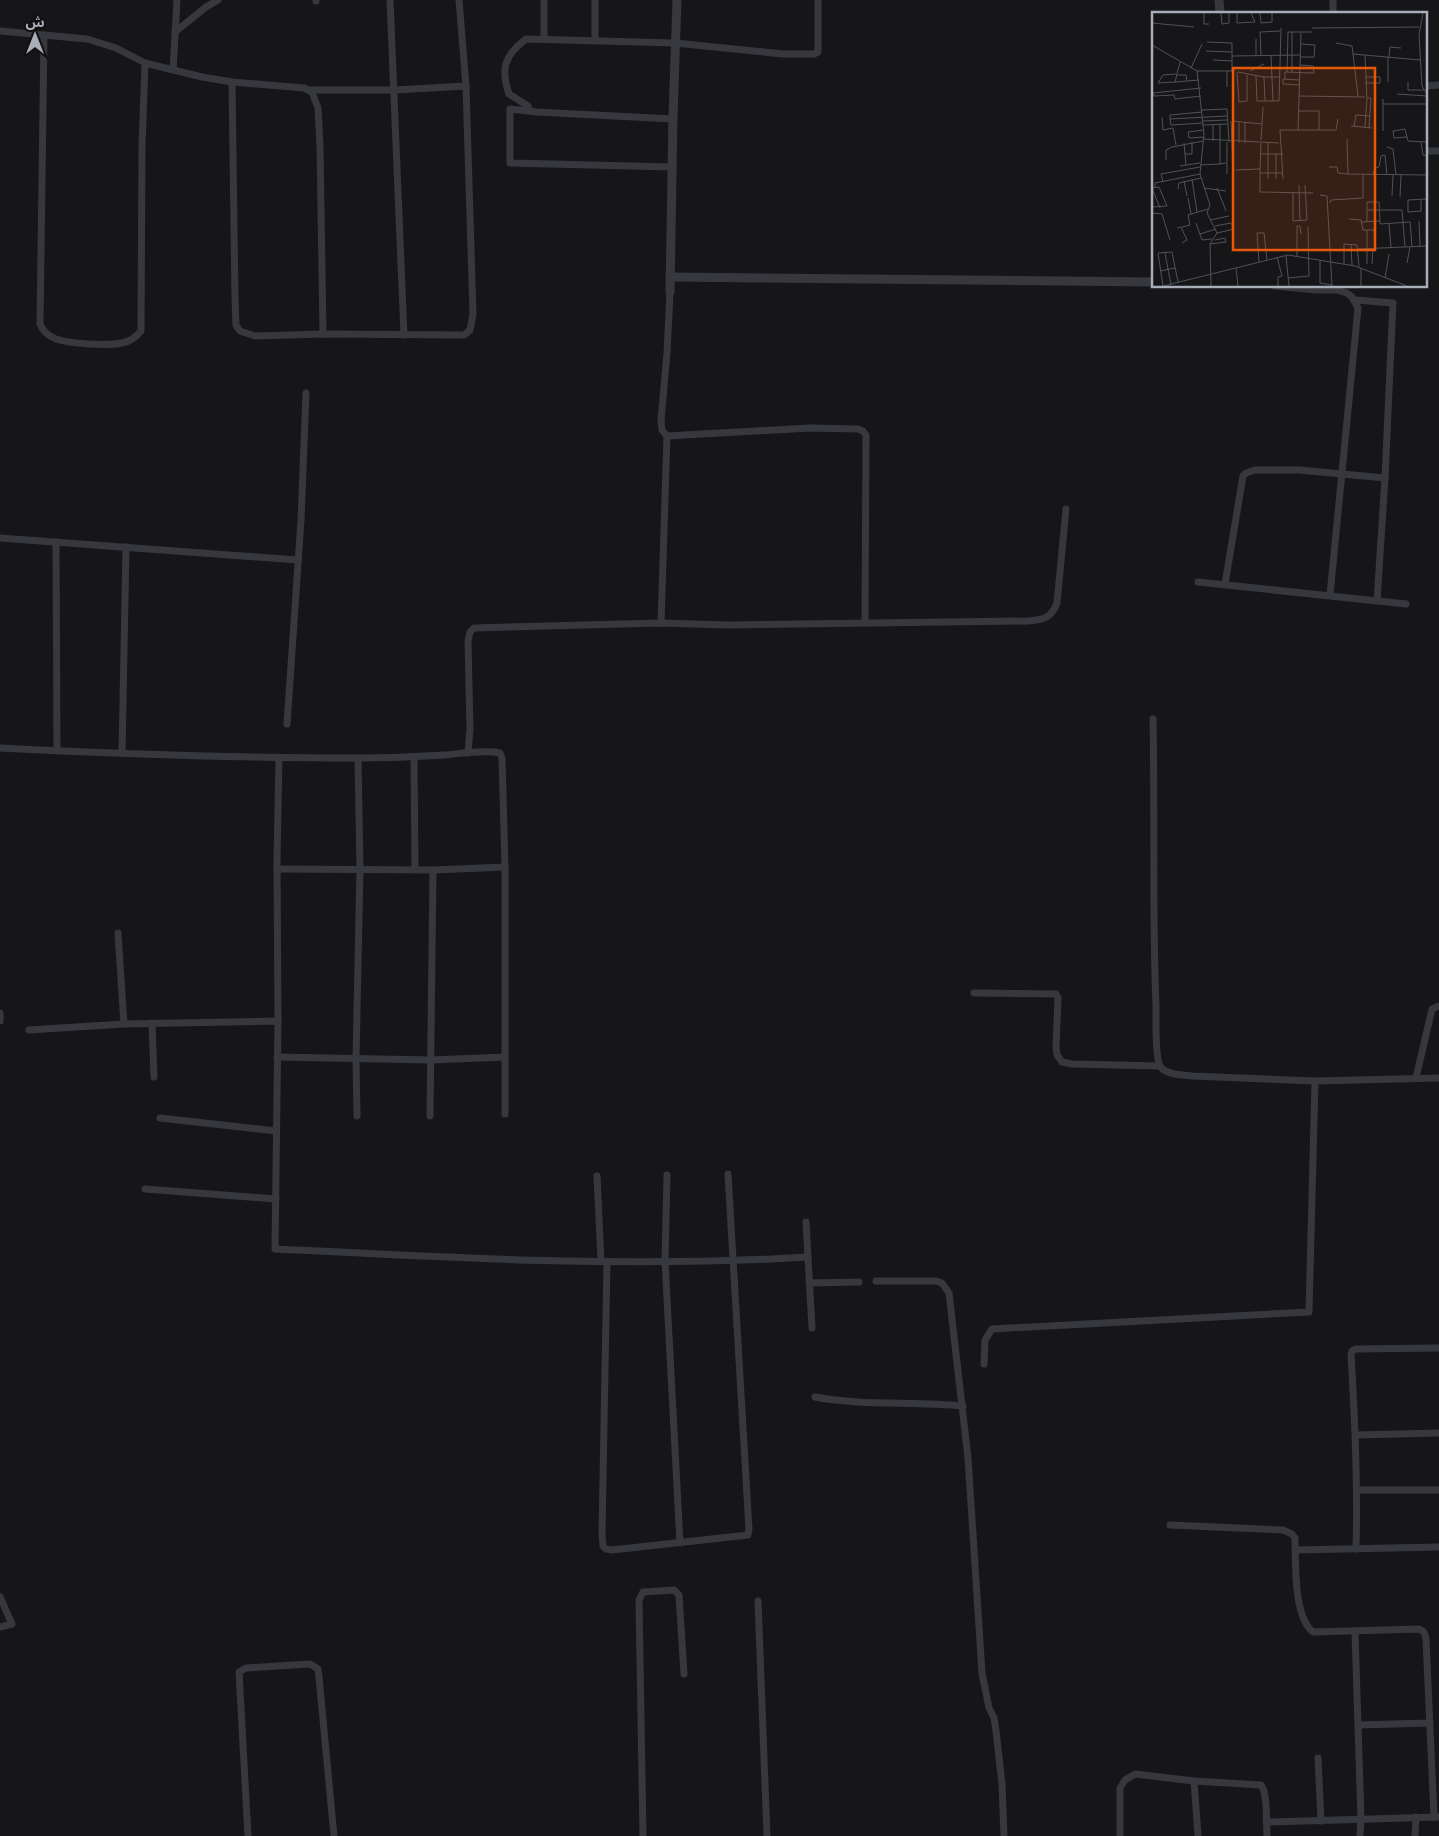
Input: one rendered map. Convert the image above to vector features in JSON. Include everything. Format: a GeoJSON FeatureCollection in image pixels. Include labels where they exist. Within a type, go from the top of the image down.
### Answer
{"type":"FeatureCollection","features":[{"type":"Feature","properties":{"kind":"street"},"geometry":{"type":"LineString","coordinates":[[173,70],[177,0]]}},
{"type":"Feature","properties":{"kind":"street"},"geometry":{"type":"LineString","coordinates":[[175,32],[206,7],[218,0]]}},
{"type":"Feature","properties":{"kind":"street"},"geometry":{"type":"LineString","coordinates":[[390,0],[404,335]]}},
{"type":"Feature","properties":{"kind":"street"},"geometry":{"type":"LineString","coordinates":[[232,82],[236,325],[244,334],[255,336],[323,334],[464,335],[470,330],[472,314],[466,86],[459,0]]}},
{"type":"Feature","properties":{"kind":"street"},"geometry":{"type":"LineString","coordinates":[[544,0],[544,38]]}},
{"type":"Feature","properties":{"kind":"street"},"geometry":{"type":"LineString","coordinates":[[595,0],[595,41]]}},
{"type":"Feature","properties":{"kind":"street"},"geometry":{"type":"LineString","coordinates":[[661,623],[667,436],[662,430],[661,420],[670,292],[672,119],[676,0]]}},
{"type":"Feature","properties":{"kind":"street"},"geometry":{"type":"LineString","coordinates":[[530,111],[528,106],[509,94],[504,72],[510,52],[526,39],[675,43],[783,54],[814,54],[818,52],[818,0]]}},
{"type":"Feature","properties":{"kind":"street"},"geometry":{"type":"LineString","coordinates":[[0,31],[96,41],[116,48],[145,63],[232,82],[308,90],[395,90],[466,86]]}},
{"type":"Feature","properties":{"kind":"street"},"geometry":{"type":"LineString","coordinates":[[44,35],[40,324],[43,331],[57,340],[83,343],[122,343],[132,339],[141,331],[145,63]]}},
{"type":"Feature","properties":{"kind":"street"},"geometry":{"type":"LineString","coordinates":[[1426,86],[1439,86]]}},
{"type":"Feature","properties":{"kind":"street"},"geometry":{"type":"LineString","coordinates":[[308,90],[314,96],[318,108],[323,334]]}},
{"type":"Feature","properties":{"kind":"street"},"geometry":{"type":"LineString","coordinates":[[672,119],[510,109],[510,163],[672,167]]}},
{"type":"Feature","properties":{"kind":"street"},"geometry":{"type":"LineString","coordinates":[[1426,151],[1439,151]]}},
{"type":"Feature","properties":{"kind":"street"},"geometry":{"type":"LineString","coordinates":[[670,277],[1152,282]]}},
{"type":"Feature","properties":{"kind":"street"},"geometry":{"type":"LineString","coordinates":[[1296,288],[1316,290],[1337,288],[1347,293],[1354,300],[1358,308],[1330,595]]}},
{"type":"Feature","properties":{"kind":"street"},"geometry":{"type":"LineString","coordinates":[[1354,300],[1393,303],[1377,601]]}},
{"type":"Feature","properties":{"kind":"street"},"geometry":{"type":"LineString","coordinates":[[287,724],[298,560],[306,393]]}},
{"type":"Feature","properties":{"kind":"street"},"geometry":{"type":"LineString","coordinates":[[667,436],[810,428],[858,429],[865,432],[865,623]]}},
{"type":"Feature","properties":{"kind":"street"},"geometry":{"type":"LineString","coordinates":[[1225,584],[1243,476],[1246,473],[1255,470],[1299,470],[1385,478]]}},
{"type":"Feature","properties":{"kind":"street"},"geometry":{"type":"LineString","coordinates":[[468,753],[470,730],[468,641],[470,632],[474,628],[661,623],[728,625],[1027,621],[1046,619],[1054,611],[1057,603],[1066,509]]}},
{"type":"Feature","properties":{"kind":"street"},"geometry":{"type":"LineString","coordinates":[[0,538],[298,560]]}},
{"type":"Feature","properties":{"kind":"street"},"geometry":{"type":"LineString","coordinates":[[56,542],[57,751]]}},
{"type":"Feature","properties":{"kind":"street"},"geometry":{"type":"LineString","coordinates":[[122,753],[126,547]]}},
{"type":"Feature","properties":{"kind":"street"},"geometry":{"type":"LineString","coordinates":[[1198,582],[1406,604]]}},
{"type":"Feature","properties":{"kind":"street"},"geometry":{"type":"LineString","coordinates":[[1154,719],[1154,959],[1160,1066],[1164,1070],[1178,1075],[1192,1076],[1315,1081],[1439,1078]]}},
{"type":"Feature","properties":{"kind":"street"},"geometry":{"type":"LineString","coordinates":[[0,748],[122,753],[358,758],[500,753],[502,758],[505,867],[505,1114]]}},
{"type":"Feature","properties":{"kind":"street"},"geometry":{"type":"LineString","coordinates":[[280,757],[277,870],[278,1021],[275,1248],[397,1255],[604,1262],[665,1260],[733,1262],[808,1257]]}},
{"type":"Feature","properties":{"kind":"street"},"geometry":{"type":"LineString","coordinates":[[414,757],[415,870]]}},
{"type":"Feature","properties":{"kind":"street"},"geometry":{"type":"LineString","coordinates":[[357,1116],[356,1059],[360,869],[358,758]]}},
{"type":"Feature","properties":{"kind":"street"},"geometry":{"type":"LineString","coordinates":[[277,870],[433,870],[505,867]]}},
{"type":"Feature","properties":{"kind":"street"},"geometry":{"type":"LineString","coordinates":[[430,1116],[433,870]]}},
{"type":"Feature","properties":{"kind":"street"},"geometry":{"type":"LineString","coordinates":[[118,933],[124,1024]]}},
{"type":"Feature","properties":{"kind":"street"},"geometry":{"type":"LineString","coordinates":[[974,993],[1056,994],[1058,998],[1056,1047],[1057,1055],[1062,1062],[1072,1064],[1160,1066]]}},
{"type":"Feature","properties":{"kind":"street"},"geometry":{"type":"LineString","coordinates":[[1416,1078],[1432,1009],[1439,1006]]}},
{"type":"Feature","properties":{"kind":"street"},"geometry":{"type":"LineString","coordinates":[[0,1013],[0,1021]]}},
{"type":"Feature","properties":{"kind":"street"},"geometry":{"type":"LineString","coordinates":[[29,1030],[124,1024],[278,1021]]}},
{"type":"Feature","properties":{"kind":"street"},"geometry":{"type":"LineString","coordinates":[[152,1023],[154,1076]]}},
{"type":"Feature","properties":{"kind":"street"},"geometry":{"type":"LineString","coordinates":[[277,1058],[431,1060],[505,1057]]}},
{"type":"Feature","properties":{"kind":"street"},"geometry":{"type":"LineString","coordinates":[[984,1364],[985,1340],[992,1329],[1309,1312],[1315,1081]]}},
{"type":"Feature","properties":{"kind":"street"},"geometry":{"type":"LineString","coordinates":[[160,1118],[276,1131]]}},
{"type":"Feature","properties":{"kind":"street"},"geometry":{"type":"LineString","coordinates":[[597,1176],[604,1262],[602,1534],[603,1546],[606,1549],[612,1550],[744,1537],[749,1532],[728,1174]]}},
{"type":"Feature","properties":{"kind":"street"},"geometry":{"type":"LineString","coordinates":[[667,1175],[665,1260],[680,1543]]}},
{"type":"Feature","properties":{"kind":"street"},"geometry":{"type":"LineString","coordinates":[[145,1190],[276,1199]]}},
{"type":"Feature","properties":{"kind":"street"},"geometry":{"type":"LineString","coordinates":[[806,1222],[812,1328]]}},
{"type":"Feature","properties":{"kind":"street"},"geometry":{"type":"LineString","coordinates":[[809,1283],[859,1282]]}},
{"type":"Feature","properties":{"kind":"street"},"geometry":{"type":"LineString","coordinates":[[876,1282],[936,1282],[942,1283],[949,1293],[957,1371],[963,1406],[982,1673],[996,1731],[1002,1784],[1004,1836]]}},
{"type":"Feature","properties":{"kind":"street"},"geometry":{"type":"LineString","coordinates":[[1356,1549],[1358,1490],[1352,1351],[1356,1349],[1439,1348]]}},
{"type":"Feature","properties":{"kind":"street"},"geometry":{"type":"LineString","coordinates":[[814,1396],[854,1402],[933,1403],[963,1406]]}},
{"type":"Feature","properties":{"kind":"street"},"geometry":{"type":"LineString","coordinates":[[1356,1435],[1439,1433]]}},
{"type":"Feature","properties":{"kind":"street"},"geometry":{"type":"LineString","coordinates":[[1358,1490],[1439,1490]]}},
{"type":"Feature","properties":{"kind":"street"},"geometry":{"type":"LineString","coordinates":[[1170,1525],[1288,1530],[1294,1538],[1299,1604],[1304,1622],[1308,1628],[1318,1632],[1419,1629],[1426,1634],[1436,1817],[1266,1822]]}},
{"type":"Feature","properties":{"kind":"street"},"geometry":{"type":"LineString","coordinates":[[1295,1550],[1439,1547]]}},
{"type":"Feature","properties":{"kind":"street"},"geometry":{"type":"LineString","coordinates":[[643,1836],[639,1600],[643,1592],[674,1590],[679,1595],[684,1674]]}},
{"type":"Feature","properties":{"kind":"street"},"geometry":{"type":"LineString","coordinates":[[0,1597],[12,1624],[0,1628]]}},
{"type":"Feature","properties":{"kind":"street"},"geometry":{"type":"LineString","coordinates":[[758,1601],[767,1836]]}},
{"type":"Feature","properties":{"kind":"street"},"geometry":{"type":"LineString","coordinates":[[1354,1632],[1360,1836]]}},
{"type":"Feature","properties":{"kind":"street"},"geometry":{"type":"LineString","coordinates":[[248,1836],[239,1672],[246,1668],[310,1664],[318,1669],[334,1836]]}},
{"type":"Feature","properties":{"kind":"street"},"geometry":{"type":"LineString","coordinates":[[1358,1725],[1430,1723]]}},
{"type":"Feature","properties":{"kind":"street"},"geometry":{"type":"LineString","coordinates":[[1318,1758],[1321,1820]]}},
{"type":"Feature","properties":{"kind":"street"},"geometry":{"type":"LineString","coordinates":[[1120,1836],[1120,1788],[1126,1780],[1135,1774],[1194,1781],[1261,1785],[1264,1788],[1267,1836]]}},
{"type":"Feature","properties":{"kind":"street"},"geometry":{"type":"LineString","coordinates":[[1194,1781],[1198,1836]]}},
{"type":"Feature","properties":{"kind":"street"},"geometry":{"type":"LineString","coordinates":[[1415,1836],[1416,1818]]}}]}
